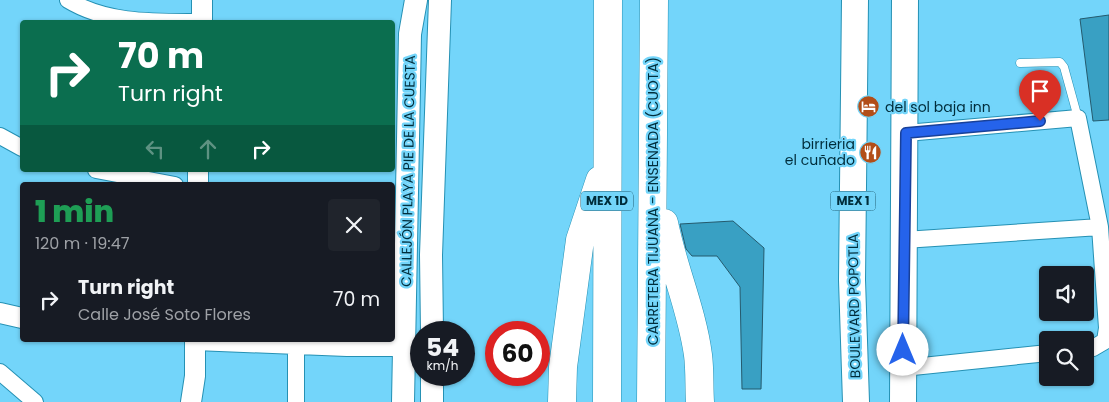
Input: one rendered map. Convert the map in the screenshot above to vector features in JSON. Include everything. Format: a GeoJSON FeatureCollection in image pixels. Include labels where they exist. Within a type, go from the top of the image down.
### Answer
{"type":"FeatureCollection","features":[{"type":"Feature","properties":{"kind":"highway","name":"MEX 1D"},"geometry":{"type":"LineString","coordinates":[[608,0],[606,160],[608,402]]}},
{"type":"Feature","properties":{"kind":"highway","name":"CARRETERA TIJUANA - ENSENADA (CUOTA)"},"geometry":{"type":"LineString","coordinates":[[651,402],[654,0]]}},
{"type":"Feature","properties":{"kind":"highway"},"geometry":{"type":"LineString","coordinates":[[562,402],[564,358],[580,240],[606,160]]}},
{"type":"Feature","properties":{"kind":"highway"},"geometry":{"type":"LineString","coordinates":[[653,167],[670,253],[688,308],[698,355],[700,402]]}},
{"type":"Feature","properties":{"kind":"main road","name":"CALLEJÓN PLAYA PIE DE LA CUESTA"},"geometry":{"type":"LineString","coordinates":[[413,321],[410,34],[416,0]]}},
{"type":"Feature","properties":{"kind":"main road","name":"CALLEJÓN PLAYA PIE DE LA CUESTA"},"geometry":{"type":"LineString","coordinates":[[432,321],[432,256],[440,0]]}},
{"type":"Feature","properties":{"kind":"main road","name":"BOULEVARD POPOTLA"},"geometry":{"type":"LineString","coordinates":[[855,0],[852,280],[856,402]]}},
{"type":"Feature","properties":{"kind":"main road"},"geometry":{"type":"LineString","coordinates":[[903,402],[906,133],[905,0]]}},
{"type":"Feature","properties":{"kind":"main road","name":"CALLEJÓN PLAYA PIE DE LA CUESTA"},"geometry":{"type":"LineString","coordinates":[[403,402],[410,364]]}},
{"type":"Feature","properties":{"kind":"main road"},"geometry":{"type":"LineString","coordinates":[[432,386],[432,402]]}},
{"type":"Feature","properties":{"kind":"street"},"geometry":{"type":"LineString","coordinates":[[68,0],[78,6],[125,20]]}},
{"type":"Feature","properties":{"kind":"street"},"geometry":{"type":"LineString","coordinates":[[202,0],[202,20]]}},
{"type":"Feature","properties":{"kind":"street"},"geometry":{"type":"LineString","coordinates":[[906,133],[1078,118],[1100,227],[1107,336],[1100,346],[1094,347]]}},
{"type":"Feature","properties":{"kind":"street"},"geometry":{"type":"LineString","coordinates":[[0,136],[20,147]]}},
{"type":"Feature","properties":{"kind":"street"},"geometry":{"type":"LineString","coordinates":[[107,172],[160,182]]}},
{"type":"Feature","properties":{"kind":"street"},"geometry":{"type":"LineString","coordinates":[[904,240],[1100,227]]}},
{"type":"Feature","properties":{"kind":"street"},"geometry":{"type":"LineString","coordinates":[[0,313],[20,318]]}},
{"type":"Feature","properties":{"kind":"street"},"geometry":{"type":"LineString","coordinates":[[191,342],[195,376],[191,402]]}},
{"type":"Feature","properties":{"kind":"street"},"geometry":{"type":"LineString","coordinates":[[212,342],[347,348],[410,348]]}},
{"type":"Feature","properties":{"kind":"street"},"geometry":{"type":"LineString","coordinates":[[296,346],[296,402]]}},
{"type":"Feature","properties":{"kind":"street"},"geometry":{"type":"LineString","coordinates":[[903,368],[1039,354]]}},
{"type":"Feature","properties":{"kind":"street"},"geometry":{"type":"LineString","coordinates":[[0,372],[36,402]]}},
{"type":"Feature","properties":{"kind":"lane"},"geometry":{"type":"LineString","coordinates":[[1020,63],[1060,62],[1064,67],[1078,118]]}},
{"type":"Feature","properties":{"kind":"building"},"geometry":{"type":"Polygon","coordinates":[[[1109,15],[1109,120],[1093,121],[1080,19],[1109,15]]]}},
{"type":"Feature","properties":{"kind":"building"},"geometry":{"type":"Polygon","coordinates":[[[733,221],[764,248],[761,389],[742,389],[740,287],[717,256],[692,256],[686,249],[680,224],[733,221]]]}},
{"type":"Feature","properties":{"kind":"place","name":"del sol baja inn"},"geometry":{"type":"Point","coordinates":[869,107]}},
{"type":"Feature","properties":{"kind":"place","name":"birrieria el cuñado"},"geometry":{"type":"Point","coordinates":[871,152]}},
{"type":"Feature","properties":{"kind":"route"},"geometry":{"type":"LineString","coordinates":[[903,350],[906,133],[1040,121]]}}]}
